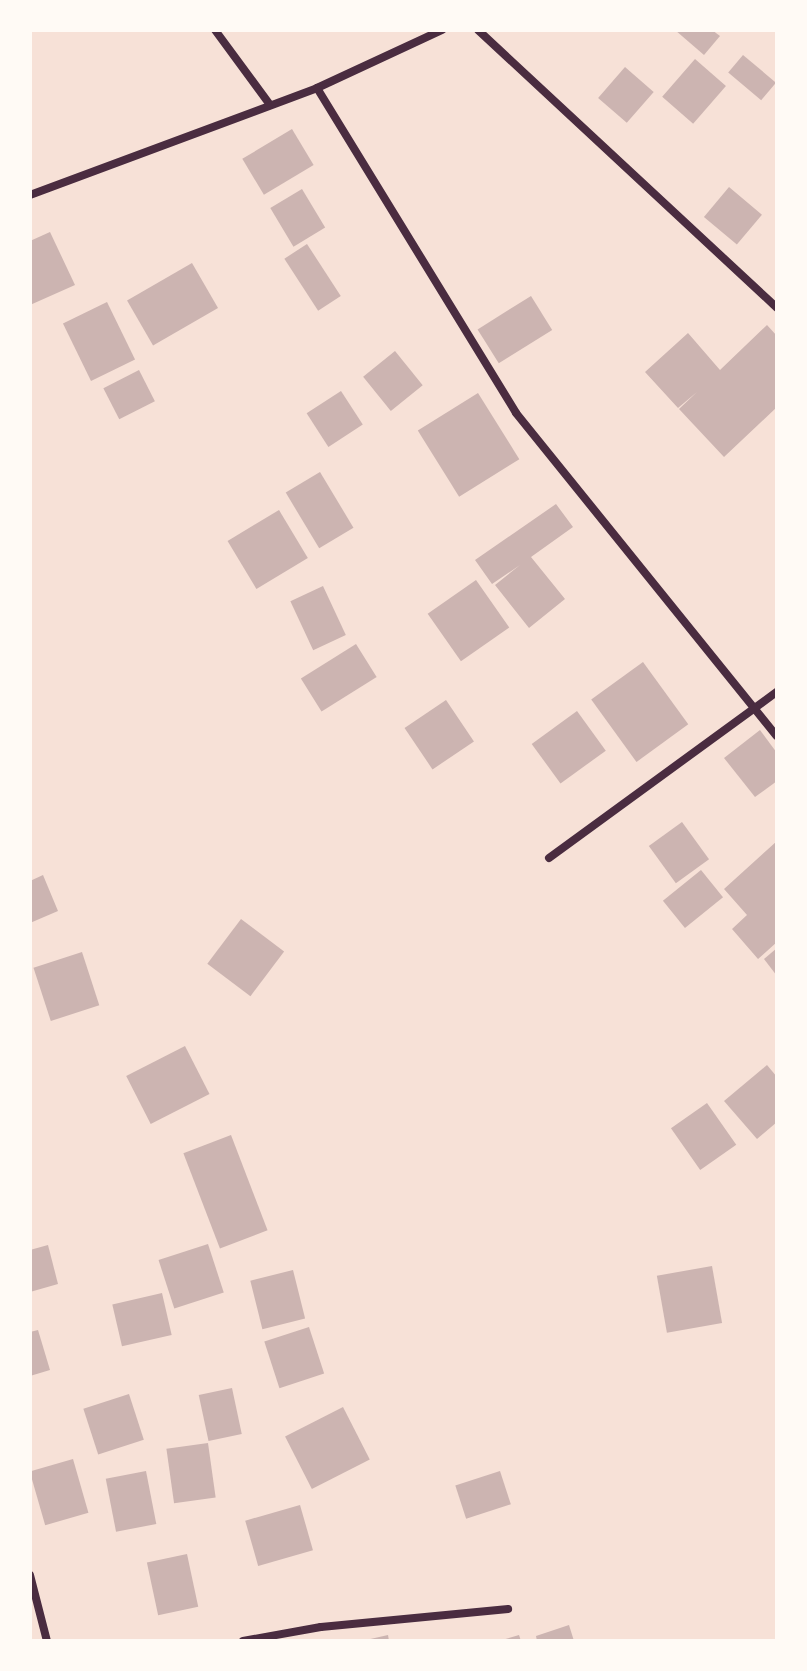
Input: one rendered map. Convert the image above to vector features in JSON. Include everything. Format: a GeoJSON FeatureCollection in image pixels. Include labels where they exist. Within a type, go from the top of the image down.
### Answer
{"type":"FeatureCollection","features":[{"type":"Feature","properties":{"kind":"street"},"geometry":{"type":"LineString","coordinates":[[215,30],[270,105]]}},
{"type":"Feature","properties":{"kind":"street"},"geometry":{"type":"LineString","coordinates":[[30,195],[317,88],[442,30]]}},
{"type":"Feature","properties":{"kind":"street"},"geometry":{"type":"LineString","coordinates":[[478,30],[777,308]]}},
{"type":"Feature","properties":{"kind":"street"},"geometry":{"type":"LineString","coordinates":[[317,88],[516,413],[777,736]]}},
{"type":"Feature","properties":{"kind":"street"},"geometry":{"type":"LineString","coordinates":[[549,858],[756,711],[777,692]]}},
{"type":"Feature","properties":{"kind":"street"},"geometry":{"type":"LineString","coordinates":[[30,1575],[47,1641]]}},
{"type":"Feature","properties":{"kind":"street"},"geometry":{"type":"LineString","coordinates":[[243,1641],[321,1627],[508,1609]]}},
{"type":"Feature","properties":{"kind":"building"},"geometry":{"type":"Polygon","coordinates":[[[675,30],[712,30],[720,36],[704,55],[675,30]]]}},
{"type":"Feature","properties":{"kind":"building"},"geometry":{"type":"Polygon","coordinates":[[[743,55],[776,83],[761,100],[728,73],[743,55]]]}},
{"type":"Feature","properties":{"kind":"building"},"geometry":{"type":"Polygon","coordinates":[[[695,59],[726,86],[693,124],[662,97],[695,59]]]}},
{"type":"Feature","properties":{"kind":"building"},"geometry":{"type":"Polygon","coordinates":[[[625,67],[654,92],[627,123],[598,98],[625,67]]]}},
{"type":"Feature","properties":{"kind":"building"},"geometry":{"type":"Polygon","coordinates":[[[292,129],[314,165],[264,195],[242,159],[292,129]]]}},
{"type":"Feature","properties":{"kind":"building"},"geometry":{"type":"Polygon","coordinates":[[[729,187],[762,215],[737,245],[704,217],[729,187]]]}},
{"type":"Feature","properties":{"kind":"building"},"geometry":{"type":"Polygon","coordinates":[[[302,189],[325,228],[293,247],[270,208],[302,189]]]}},
{"type":"Feature","properties":{"kind":"building"},"geometry":{"type":"Polygon","coordinates":[[[50,232],[75,285],[30,305],[30,241],[50,232]]]}},
{"type":"Feature","properties":{"kind":"building"},"geometry":{"type":"Polygon","coordinates":[[[307,244],[341,296],[318,311],[284,259],[307,244]]]}},
{"type":"Feature","properties":{"kind":"building"},"geometry":{"type":"Polygon","coordinates":[[[192,263],[218,308],[153,346],[127,300],[192,263]]]}},
{"type":"Feature","properties":{"kind":"building"},"geometry":{"type":"Polygon","coordinates":[[[531,296],[552,330],[499,363],[478,329],[531,296]]]}},
{"type":"Feature","properties":{"kind":"building"},"geometry":{"type":"Polygon","coordinates":[[[107,302],[135,360],[91,381],[63,323],[107,302]]]}},
{"type":"Feature","properties":{"kind":"building"},"geometry":{"type":"Polygon","coordinates":[[[767,325],[777,336],[777,407],[724,457],[679,409],[697,392],[678,408],[645,372],[688,333],[720,370],[767,325]]]}},
{"type":"Feature","properties":{"kind":"building"},"geometry":{"type":"Polygon","coordinates":[[[395,351],[423,385],[391,411],[363,377],[395,351]]]}},
{"type":"Feature","properties":{"kind":"building"},"geometry":{"type":"Polygon","coordinates":[[[139,370],[155,401],[119,419],[103,388],[139,370]]]}},
{"type":"Feature","properties":{"kind":"building"},"geometry":{"type":"Polygon","coordinates":[[[341,391],[363,425],[328,447],[307,413],[341,391]]]}},
{"type":"Feature","properties":{"kind":"building"},"geometry":{"type":"Polygon","coordinates":[[[478,393],[519,459],[459,497],[418,431],[478,393]]]}},
{"type":"Feature","properties":{"kind":"building"},"geometry":{"type":"Polygon","coordinates":[[[320,472],[353,528],[319,548],[286,493],[320,472]]]}},
{"type":"Feature","properties":{"kind":"building"},"geometry":{"type":"Polygon","coordinates":[[[556,504],[573,527],[531,557],[565,599],[529,628],[495,585],[520,565],[492,584],[475,560],[556,504]]]}},
{"type":"Feature","properties":{"kind":"building"},"geometry":{"type":"Polygon","coordinates":[[[279,510],[308,558],[256,589],[228,541],[279,510]]]}},
{"type":"Feature","properties":{"kind":"building"},"geometry":{"type":"Polygon","coordinates":[[[476,580],[509,628],[461,661],[428,614],[476,580]]]}},
{"type":"Feature","properties":{"kind":"building"},"geometry":{"type":"Polygon","coordinates":[[[323,586],[346,635],[313,650],[290,601],[323,586]]]}},
{"type":"Feature","properties":{"kind":"building"},"geometry":{"type":"Polygon","coordinates":[[[356,644],[377,677],[322,712],[301,678],[356,644]]]}},
{"type":"Feature","properties":{"kind":"building"},"geometry":{"type":"Polygon","coordinates":[[[643,662],[688,724],[636,762],[591,700],[643,662]]]}},
{"type":"Feature","properties":{"kind":"building"},"geometry":{"type":"Polygon","coordinates":[[[446,700],[474,741],[433,769],[405,728],[446,700]]]}},
{"type":"Feature","properties":{"kind":"building"},"geometry":{"type":"Polygon","coordinates":[[[577,711],[606,751],[560,784],[532,744],[577,711]]]}},
{"type":"Feature","properties":{"kind":"building"},"geometry":{"type":"Polygon","coordinates":[[[760,730],[777,753],[777,781],[755,797],[724,758],[760,730]]]}},
{"type":"Feature","properties":{"kind":"building"},"geometry":{"type":"Polygon","coordinates":[[[682,822],[709,859],[676,883],[649,846],[682,822]]]}},
{"type":"Feature","properties":{"kind":"building"},"geometry":{"type":"Polygon","coordinates":[[[777,841],[777,942],[758,959],[732,929],[747,915],[724,889],[777,841]]]}},
{"type":"Feature","properties":{"kind":"building"},"geometry":{"type":"Polygon","coordinates":[[[701,870],[723,897],[685,928],[663,901],[701,870]]]}},
{"type":"Feature","properties":{"kind":"building"},"geometry":{"type":"Polygon","coordinates":[[[43,875],[58,911],[30,923],[30,881],[43,875]]]}},
{"type":"Feature","properties":{"kind":"building"},"geometry":{"type":"Polygon","coordinates":[[[241,919],[284,951],[250,996],[207,964],[241,919]]]}},
{"type":"Feature","properties":{"kind":"building"},"geometry":{"type":"Polygon","coordinates":[[[777,948],[777,976],[764,959],[777,948]]]}},
{"type":"Feature","properties":{"kind":"building"},"geometry":{"type":"Polygon","coordinates":[[[82,952],[99,1005],[51,1021],[33,968],[82,952]]]}},
{"type":"Feature","properties":{"kind":"building"},"geometry":{"type":"Polygon","coordinates":[[[185,1046],[210,1094],[151,1124],[126,1076],[185,1046]]]}},
{"type":"Feature","properties":{"kind":"building"},"geometry":{"type":"Polygon","coordinates":[[[767,1065],[777,1077],[777,1122],[757,1139],[724,1101],[767,1065]]]}},
{"type":"Feature","properties":{"kind":"building"},"geometry":{"type":"Polygon","coordinates":[[[707,1103],[736,1145],[700,1170],[671,1128],[707,1103]]]}},
{"type":"Feature","properties":{"kind":"building"},"geometry":{"type":"Polygon","coordinates":[[[231,1135],[268,1230],[220,1249],[183,1153],[231,1135]]]}},
{"type":"Feature","properties":{"kind":"building"},"geometry":{"type":"Polygon","coordinates":[[[208,1244],[224,1293],[174,1309],[159,1260],[208,1244]]]}},
{"type":"Feature","properties":{"kind":"building"},"geometry":{"type":"Polygon","coordinates":[[[48,1245],[58,1284],[30,1292],[30,1250],[48,1245]]]}},
{"type":"Feature","properties":{"kind":"building"},"geometry":{"type":"Polygon","coordinates":[[[712,1266],[722,1323],[667,1333],[657,1276],[712,1266]]]}},
{"type":"Feature","properties":{"kind":"building"},"geometry":{"type":"Polygon","coordinates":[[[293,1270],[305,1319],[262,1329],[250,1281],[293,1270]]]}},
{"type":"Feature","properties":{"kind":"building"},"geometry":{"type":"Polygon","coordinates":[[[162,1293],[172,1335],[122,1346],[112,1304],[162,1293]]]}},
{"type":"Feature","properties":{"kind":"building"},"geometry":{"type":"Polygon","coordinates":[[[309,1327],[324,1374],[279,1388],[264,1342],[309,1327]]]}},
{"type":"Feature","properties":{"kind":"building"},"geometry":{"type":"Polygon","coordinates":[[[38,1330],[50,1370],[30,1376],[30,1332],[38,1330]]]}},
{"type":"Feature","properties":{"kind":"building"},"geometry":{"type":"Polygon","coordinates":[[[232,1388],[242,1434],[209,1441],[199,1395],[232,1388]]]}},
{"type":"Feature","properties":{"kind":"building"},"geometry":{"type":"Polygon","coordinates":[[[129,1394],[144,1440],[98,1454],[83,1409],[129,1394]]]}},
{"type":"Feature","properties":{"kind":"building"},"geometry":{"type":"Polygon","coordinates":[[[343,1407],[370,1460],[312,1489],[285,1437],[343,1407]]]}},
{"type":"Feature","properties":{"kind":"building"},"geometry":{"type":"Polygon","coordinates":[[[208,1443],[216,1497],[174,1503],[166,1449],[208,1443]]]}},
{"type":"Feature","properties":{"kind":"building"},"geometry":{"type":"Polygon","coordinates":[[[73,1459],[88,1513],[45,1525],[30,1471],[73,1459]]]}},
{"type":"Feature","properties":{"kind":"building"},"geometry":{"type":"Polygon","coordinates":[[[146,1471],[156,1524],[116,1532],[106,1479],[146,1471]]]}},
{"type":"Feature","properties":{"kind":"building"},"geometry":{"type":"Polygon","coordinates":[[[500,1471],[511,1504],[466,1519],[455,1486],[500,1471]]]}},
{"type":"Feature","properties":{"kind":"building"},"geometry":{"type":"Polygon","coordinates":[[[300,1505],[313,1550],[258,1566],[245,1521],[300,1505]]]}},
{"type":"Feature","properties":{"kind":"building"},"geometry":{"type":"Polygon","coordinates":[[[187,1554],[198,1607],[158,1615],[147,1563],[187,1554]]]}},
{"type":"Feature","properties":{"kind":"building"},"geometry":{"type":"Polygon","coordinates":[[[569,1625],[574,1641],[537,1641],[536,1636],[569,1625]]]}},
{"type":"Feature","properties":{"kind":"building"},"geometry":{"type":"Polygon","coordinates":[[[388,1635],[389,1641],[366,1641],[366,1640],[388,1635]]]}},
{"type":"Feature","properties":{"kind":"building"},"geometry":{"type":"Polygon","coordinates":[[[519,1635],[521,1641],[502,1640],[519,1635]]]}}]}
